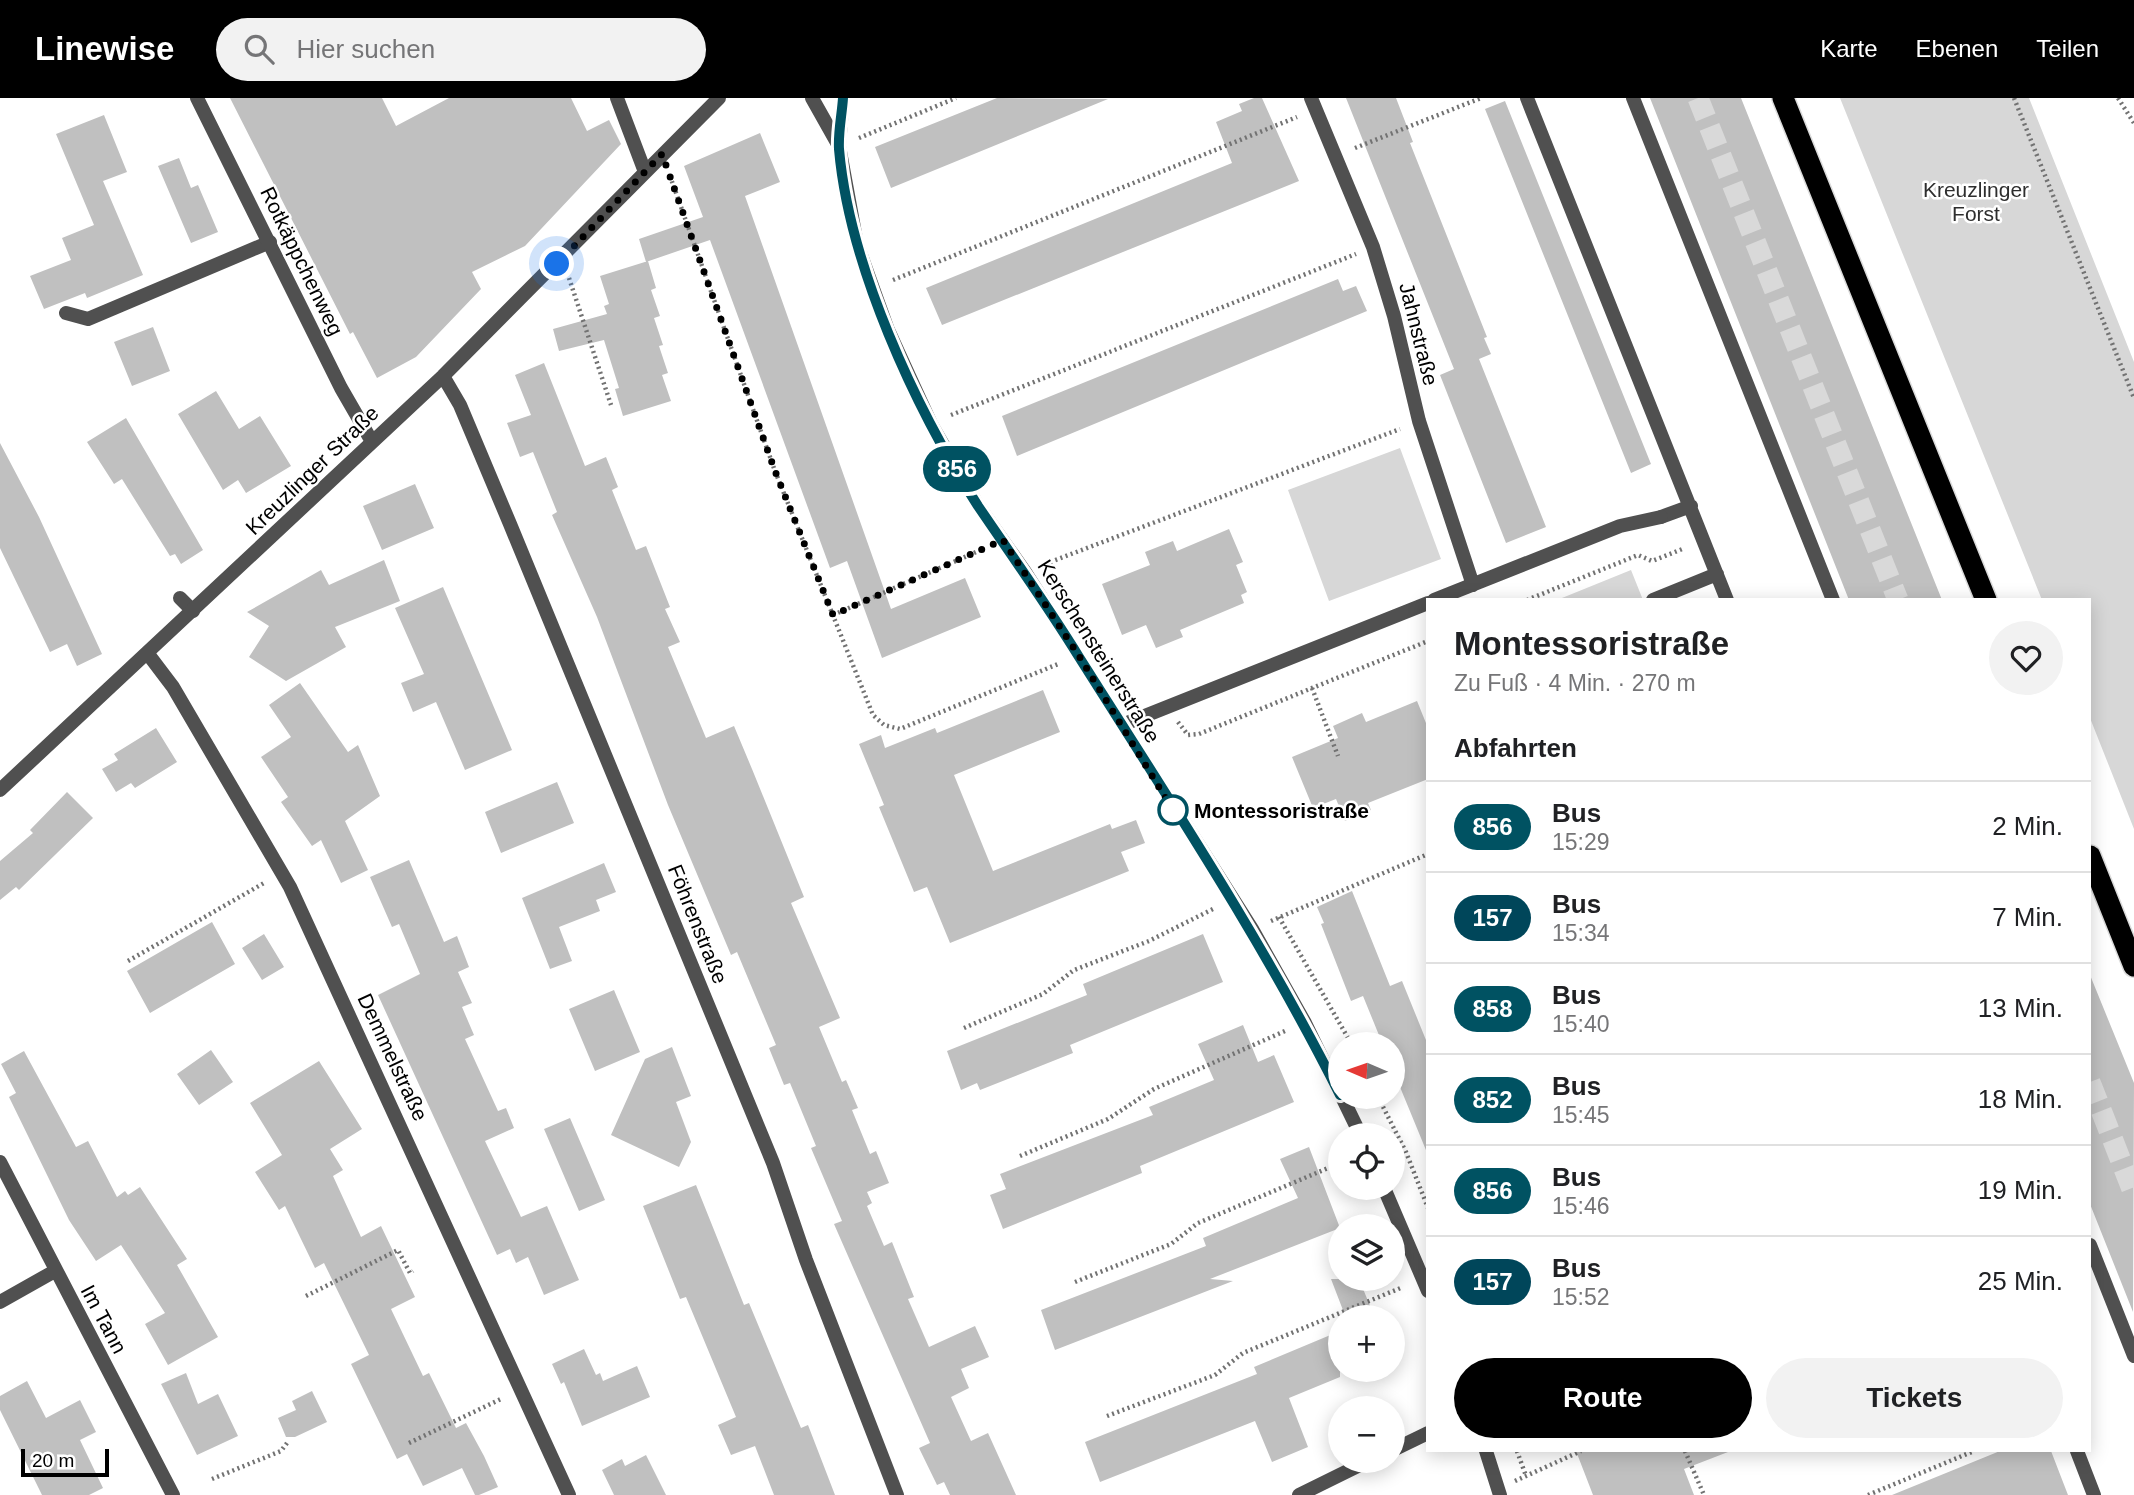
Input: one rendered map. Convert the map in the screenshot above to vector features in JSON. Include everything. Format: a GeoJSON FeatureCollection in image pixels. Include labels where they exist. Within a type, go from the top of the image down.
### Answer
{"type":"FeatureCollection","features":[{"type":"Feature","properties":{"kind":"highway"},"geometry":{"type":"LineString","coordinates":[[1783,98],[1985,598]]}},
{"type":"Feature","properties":{"kind":"highway"},"geometry":{"type":"LineString","coordinates":[[2091,858],[2134,966]]}},
{"type":"Feature","properties":{"kind":"street","name":"Rotkäppchenweg"},"geometry":{"type":"LineString","coordinates":[[197,98],[341,388],[371,440]]}},
{"type":"Feature","properties":{"kind":"street"},"geometry":{"type":"LineString","coordinates":[[618,98],[645,172]]}},
{"type":"Feature","properties":{"kind":"street","name":"Kreuzlinger Straße"},"geometry":{"type":"LineString","coordinates":[[0,790],[148,654],[371,440],[443,376],[719,98]]}},
{"type":"Feature","properties":{"kind":"street","name":"Kerschensteinerstraße"},"geometry":{"type":"LineString","coordinates":[[812,98],[839,146],[857,244],[872,287],[931,424],[977,504],[1025,572],[1252,929],[1328,1070]]}},
{"type":"Feature","properties":{"kind":"street"},"geometry":{"type":"LineString","coordinates":[[839,146],[843,98]]}},
{"type":"Feature","properties":{"kind":"street"},"geometry":{"type":"LineString","coordinates":[[1527,98],[1726,598]]}},
{"type":"Feature","properties":{"kind":"street"},"geometry":{"type":"LineString","coordinates":[[1633,98],[1832,598]]}},
{"type":"Feature","properties":{"kind":"street","name":"Jahnstraße"},"geometry":{"type":"LineString","coordinates":[[1313,104],[1373,247],[1394,316],[1419,421],[1473,584]]}},
{"type":"Feature","properties":{"kind":"street"},"geometry":{"type":"LineString","coordinates":[[66,313],[88,319],[270,242]]}},
{"type":"Feature","properties":{"kind":"street","name":"Föhrenstraße"},"geometry":{"type":"LineString","coordinates":[[443,376],[460,405],[515,535],[774,1163],[806,1260],[897,1495]]}},
{"type":"Feature","properties":{"kind":"street"},"geometry":{"type":"LineString","coordinates":[[1439,598],[1620,526],[1661,517],[1691,506]]}},
{"type":"Feature","properties":{"kind":"street"},"geometry":{"type":"LineString","coordinates":[[1658,598],[1717,574]]}},
{"type":"Feature","properties":{"kind":"street"},"geometry":{"type":"LineString","coordinates":[[180,598],[193,611]]}},
{"type":"Feature","properties":{"kind":"street"},"geometry":{"type":"LineString","coordinates":[[1122,725],[1426,604]]}},
{"type":"Feature","properties":{"kind":"street","name":"Demmelstraße"},"geometry":{"type":"LineString","coordinates":[[148,654],[173,687],[282,873],[381,1079],[569,1495]]}},
{"type":"Feature","properties":{"kind":"street","name":"Im Tann"},"geometry":{"type":"LineString","coordinates":[[0,1162],[173,1495]]}},
{"type":"Feature","properties":{"kind":"street"},"geometry":{"type":"LineString","coordinates":[[1389,1200],[1426,1285]]}},
{"type":"Feature","properties":{"kind":"street"},"geometry":{"type":"LineString","coordinates":[[2091,1248],[2134,1356]]}},
{"type":"Feature","properties":{"kind":"street"},"geometry":{"type":"LineString","coordinates":[[0,1302],[55,1271]]}},
{"type":"Feature","properties":{"kind":"street"},"geometry":{"type":"LineString","coordinates":[[1405,1444],[1426,1434]]}},
{"type":"Feature","properties":{"kind":"street"},"geometry":{"type":"LineString","coordinates":[[1486,1452],[1499,1492]]}},
{"type":"Feature","properties":{"kind":"street"},"geometry":{"type":"LineString","coordinates":[[2077,1452],[2094,1495]]}},
{"type":"Feature","properties":{"kind":"street"},"geometry":{"type":"LineString","coordinates":[[1299,1495],[1344,1473]]}},
{"type":"Feature","properties":{"kind":"path"},"geometry":{"type":"LineString","coordinates":[[839,146],[956,98]]}},
{"type":"Feature","properties":{"kind":"path"},"geometry":{"type":"LineString","coordinates":[[1336,156],[1481,98]]}},
{"type":"Feature","properties":{"kind":"path"},"geometry":{"type":"LineString","coordinates":[[2014,98],[2134,398]]}},
{"type":"Feature","properties":{"kind":"path"},"geometry":{"type":"LineString","coordinates":[[2118,98],[2134,123]]}},
{"type":"Feature","properties":{"kind":"path"},"geometry":{"type":"LineString","coordinates":[[872,287],[1313,104]]}},
{"type":"Feature","properties":{"kind":"path"},"geometry":{"type":"LineString","coordinates":[[662,154],[775,471],[873,715],[884,725],[900,729],[1079,656]]}},
{"type":"Feature","properties":{"kind":"path"},"geometry":{"type":"LineString","coordinates":[[931,424],[1373,247]]}},
{"type":"Feature","properties":{"kind":"path"},"geometry":{"type":"LineString","coordinates":[[557,264],[571,280],[611,405]]}},
{"type":"Feature","properties":{"kind":"path"},"geometry":{"type":"LineString","coordinates":[[1025,572],[1419,421]]}},
{"type":"Feature","properties":{"kind":"path"},"geometry":{"type":"LineString","coordinates":[[833,615],[1003,540]]}},
{"type":"Feature","properties":{"kind":"path"},"geometry":{"type":"LineString","coordinates":[[1532,598],[1638,555],[1652,561],[1704,541]]}},
{"type":"Feature","properties":{"kind":"path"},"geometry":{"type":"LineString","coordinates":[[1171,706],[1182,731],[1188,735],[1199,734],[1426,642]]}},
{"type":"Feature","properties":{"kind":"path"},"geometry":{"type":"LineString","coordinates":[[1312,688],[1338,756]]}},
{"type":"Feature","properties":{"kind":"path"},"geometry":{"type":"LineString","coordinates":[[1252,929],[1426,854]]}},
{"type":"Feature","properties":{"kind":"path"},"geometry":{"type":"LineString","coordinates":[[128,961],[282,873]]}},
{"type":"Feature","properties":{"kind":"path"},"geometry":{"type":"LineString","coordinates":[[964,1028],[1043,993],[1074,970],[1149,941],[1232,899]]}},
{"type":"Feature","properties":{"kind":"path"},"geometry":{"type":"LineString","coordinates":[[1279,917],[1345,1032]]}},
{"type":"Feature","properties":{"kind":"path"},"geometry":{"type":"LineString","coordinates":[[1020,1156],[1108,1119],[1154,1089],[1305,1023]]}},
{"type":"Feature","properties":{"kind":"path"},"geometry":{"type":"LineString","coordinates":[[1385,1110],[1406,1152],[1426,1203]]}},
{"type":"Feature","properties":{"kind":"path"},"geometry":{"type":"LineString","coordinates":[[1075,1282],[1171,1244],[1198,1223],[1328,1168]]}},
{"type":"Feature","properties":{"kind":"path"},"geometry":{"type":"LineString","coordinates":[[306,1296],[398,1250],[410,1273],[414,1271]]}},
{"type":"Feature","properties":{"kind":"path"},"geometry":{"type":"LineString","coordinates":[[1107,1416],[1215,1375],[1243,1353],[1426,1285]]}},
{"type":"Feature","properties":{"kind":"path"},"geometry":{"type":"LineString","coordinates":[[409,1443],[520,1389]]}},
{"type":"Feature","properties":{"kind":"path"},"geometry":{"type":"LineString","coordinates":[[212,1479],[281,1451],[287,1443]]}},
{"type":"Feature","properties":{"kind":"path"},"geometry":{"type":"LineString","coordinates":[[1517,1452],[1526,1476]]}},
{"type":"Feature","properties":{"kind":"path"},"geometry":{"type":"LineString","coordinates":[[1499,1492],[1526,1476],[1579,1452]]}},
{"type":"Feature","properties":{"kind":"path"},"geometry":{"type":"LineString","coordinates":[[1685,1452],[1704,1495]]}},
{"type":"Feature","properties":{"kind":"path"},"geometry":{"type":"LineString","coordinates":[[1868,1495],[1972,1452]]}},
{"type":"Feature","properties":{"kind":"green space","name":"Kreuzlinger Forst"},"geometry":{"type":"Polygon","coordinates":[[[1840,98],[2029,98],[2134,362],[2134,829],[2091,721],[2091,598],[2041,598],[1840,98]]]}},
{"type":"Feature","properties":{"kind":"green space"},"geometry":{"type":"Polygon","coordinates":[[[1400,448],[1441,559],[1329,601],[1288,490],[1400,448]]]}},
{"type":"Feature","properties":{"kind":"green space"},"geometry":{"type":"Polygon","coordinates":[[[1631,570],[1642,598],[1562,598],[1631,570]]]}},
{"type":"Feature","properties":{"kind":"building"},"geometry":{"type":"Polygon","coordinates":[[[230,98],[382,98],[396,126],[449,98],[571,98],[587,131],[609,120],[621,144],[525,246],[472,272],[481,289],[416,357],[377,378],[353,332],[350,334],[230,98]]]}},
{"type":"Feature","properties":{"kind":"building"},"geometry":{"type":"Polygon","coordinates":[[[997,98],[1108,99],[891,188],[875,147],[997,98]]]}},
{"type":"Feature","properties":{"kind":"building"},"geometry":{"type":"Polygon","coordinates":[[[1262,98],[1299,181],[942,325],[926,288],[1232,163],[1216,122],[1242,111],[1239,104],[1262,98]]]}},
{"type":"Feature","properties":{"kind":"building"},"geometry":{"type":"Polygon","coordinates":[[[1346,98],[1396,98],[1413,142],[1410,143],[1487,337],[1484,338],[1491,354],[1479,359],[1546,527],[1506,543],[1440,375],[1454,369],[1346,98]]]}},
{"type":"Feature","properties":{"kind":"building"},"geometry":{"type":"Polygon","coordinates":[[[1650,98],[1741,98],[1941,598],[1848,598],[1650,98]]]}},
{"type":"Feature","properties":{"kind":"building"},"geometry":{"type":"Polygon","coordinates":[[[1505,101],[1651,464],[1631,473],[1485,109],[1505,101]]]}},
{"type":"Feature","properties":{"kind":"building"},"geometry":{"type":"Polygon","coordinates":[[[104,115],[127,172],[103,181],[143,275],[87,298],[85,293],[44,309],[30,276],[71,260],[62,238],[94,225],[56,134],[104,115]]]}},
{"type":"Feature","properties":{"kind":"building"},"geometry":{"type":"Polygon","coordinates":[[[760,133],[780,182],[745,196],[891,609],[965,578],[981,617],[882,658],[847,561],[830,568],[710,240],[646,262],[639,239],[703,217],[684,166],[760,133]]]}},
{"type":"Feature","properties":{"kind":"building"},"geometry":{"type":"Polygon","coordinates":[[[179,158],[191,188],[198,185],[218,232],[191,243],[158,166],[179,158]]]}},
{"type":"Feature","properties":{"kind":"building"},"geometry":{"type":"Polygon","coordinates":[[[648,261],[656,288],[651,290],[660,316],[654,318],[663,345],[659,346],[668,373],[662,375],[671,401],[623,416],[615,389],[619,388],[604,340],[559,351],[553,329],[607,314],[604,306],[609,304],[600,276],[648,261]]]}},
{"type":"Feature","properties":{"kind":"building"},"geometry":{"type":"Polygon","coordinates":[[[1338,279],[1343,291],[1356,286],[1367,311],[1017,456],[1002,416],[1338,279]]]}},
{"type":"Feature","properties":{"kind":"building"},"geometry":{"type":"Polygon","coordinates":[[[153,327],[170,371],[132,386],[114,342],[153,327]]]}},
{"type":"Feature","properties":{"kind":"building"},"geometry":{"type":"Polygon","coordinates":[[[544,363],[585,466],[606,457],[618,487],[612,490],[636,550],[646,546],[670,607],[665,609],[680,642],[668,647],[706,738],[734,726],[752,769],[804,897],[791,903],[840,1018],[819,1027],[842,1082],[846,1080],[858,1108],[852,1110],[870,1154],[876,1151],[889,1183],[867,1192],[872,1203],[867,1206],[884,1246],[892,1242],[914,1297],[908,1299],[929,1347],[975,1326],[989,1357],[961,1369],[969,1388],[951,1397],[971,1441],[988,1433],[1016,1495],[950,1495],[944,1482],[937,1485],[919,1448],[930,1443],[834,1224],[842,1221],[811,1148],[816,1146],[790,1083],[784,1085],[769,1048],[776,1045],[737,952],[731,955],[668,805],[597,617],[552,515],[557,512],[533,452],[520,457],[507,423],[531,415],[515,375],[544,363]]]}},
{"type":"Feature","properties":{"kind":"building"},"geometry":{"type":"Polygon","coordinates":[[[216,391],[239,429],[260,416],[291,466],[246,493],[238,480],[223,490],[178,414],[216,391]]]}},
{"type":"Feature","properties":{"kind":"building"},"geometry":{"type":"Polygon","coordinates":[[[126,418],[203,550],[181,564],[175,554],[170,556],[122,479],[114,484],[87,442],[126,418]]]}},
{"type":"Feature","properties":{"kind":"building"},"geometry":{"type":"Polygon","coordinates":[[[0,443],[39,517],[102,654],[77,666],[67,644],[50,652],[0,548],[0,443]]]}},
{"type":"Feature","properties":{"kind":"building"},"geometry":{"type":"Polygon","coordinates":[[[415,484],[434,528],[382,550],[363,506],[415,484]]]}},
{"type":"Feature","properties":{"kind":"building"},"geometry":{"type":"Polygon","coordinates":[[[1229,529],[1243,562],[1236,565],[1247,592],[1241,595],[1244,603],[1180,630],[1183,637],[1156,648],[1146,625],[1122,635],[1102,584],[1150,565],[1145,552],[1173,541],[1177,551],[1229,529]]]}},
{"type":"Feature","properties":{"kind":"building"},"geometry":{"type":"Polygon","coordinates":[[[384,560],[400,601],[335,627],[346,647],[286,681],[249,657],[269,626],[247,612],[321,570],[329,585],[384,560]]]}},
{"type":"Feature","properties":{"kind":"building"},"geometry":{"type":"Polygon","coordinates":[[[443,587],[512,750],[465,770],[436,702],[413,712],[401,683],[424,674],[395,608],[443,587]]]}},
{"type":"Feature","properties":{"kind":"building"},"geometry":{"type":"Polygon","coordinates":[[[300,683],[348,752],[358,745],[380,796],[345,821],[368,870],[341,883],[321,840],[312,846],[281,802],[288,797],[261,757],[291,737],[269,705],[300,683]]]}},
{"type":"Feature","properties":{"kind":"building"},"geometry":{"type":"Polygon","coordinates":[[[1043,690],[1060,732],[954,775],[993,871],[1110,824],[1112,829],[1136,820],[1145,843],[1121,852],[1129,871],[950,943],[927,887],[914,892],[879,807],[884,805],[859,744],[881,735],[885,748],[935,728],[937,733],[1043,690]]]}},
{"type":"Feature","properties":{"kind":"building"},"geometry":{"type":"Polygon","coordinates":[[[1417,701],[1426,723],[1426,780],[1368,803],[1371,810],[1345,821],[1336,799],[1313,808],[1292,757],[1338,738],[1333,726],[1362,713],[1366,722],[1417,701]]]}},
{"type":"Feature","properties":{"kind":"building"},"geometry":{"type":"Polygon","coordinates":[[[156,728],[177,762],[135,788],[131,783],[116,792],[102,769],[118,760],[114,754],[156,728]]]}},
{"type":"Feature","properties":{"kind":"building"},"geometry":{"type":"Polygon","coordinates":[[[557,782],[574,823],[501,853],[485,812],[557,782]]]}},
{"type":"Feature","properties":{"kind":"building"},"geometry":{"type":"Polygon","coordinates":[[[67,792],[93,818],[19,890],[16,887],[0,900],[0,861],[33,833],[30,830],[67,792]]]}},
{"type":"Feature","properties":{"kind":"building"},"geometry":{"type":"Polygon","coordinates":[[[409,860],[444,942],[457,936],[469,967],[458,972],[472,1003],[462,1007],[474,1035],[465,1039],[498,1111],[506,1108],[514,1128],[485,1141],[521,1217],[547,1206],[579,1280],[544,1295],[528,1257],[516,1263],[510,1249],[497,1255],[378,995],[420,974],[399,924],[392,927],[370,877],[409,860]]]}},
{"type":"Feature","properties":{"kind":"building"},"geometry":{"type":"Polygon","coordinates":[[[604,863],[616,892],[596,900],[600,911],[559,927],[572,961],[550,969],[522,898],[604,863]]]}},
{"type":"Feature","properties":{"kind":"building"},"geometry":{"type":"Polygon","coordinates":[[[1352,891],[1390,986],[1402,981],[1426,1040],[1426,1150],[1405,1099],[1405,1032],[1378,1032],[1363,996],[1351,1001],[1321,924],[1324,923],[1317,907],[1352,891]]]}},
{"type":"Feature","properties":{"kind":"building"},"geometry":{"type":"Polygon","coordinates":[[[212,922],[235,964],[150,1013],[127,971],[212,922]]]}},
{"type":"Feature","properties":{"kind":"building"},"geometry":{"type":"Polygon","coordinates":[[[264,934],[284,967],[262,980],[242,948],[264,934]]]}},
{"type":"Feature","properties":{"kind":"building"},"geometry":{"type":"Polygon","coordinates":[[[1203,934],[1223,982],[1070,1045],[1073,1053],[980,1090],[977,1083],[961,1090],[947,1051],[1087,995],[1083,984],[1203,934]]]}},
{"type":"Feature","properties":{"kind":"building"},"geometry":{"type":"Polygon","coordinates":[[[2091,977],[2134,1083],[2133,1312],[2091,1207],[2091,977]]]}},
{"type":"Feature","properties":{"kind":"building"},"geometry":{"type":"Polygon","coordinates":[[[614,990],[640,1052],[595,1071],[569,1009],[614,990]]]}},
{"type":"Feature","properties":{"kind":"building"},"geometry":{"type":"Polygon","coordinates":[[[1243,1025],[1258,1062],[1274,1055],[1294,1102],[1140,1166],[1142,1173],[1003,1229],[990,1195],[1006,1189],[1000,1174],[1153,1115],[1149,1107],[1214,1080],[1198,1044],[1243,1025]]]}},
{"type":"Feature","properties":{"kind":"building"},"geometry":{"type":"Polygon","coordinates":[[[672,1047],[691,1096],[676,1102],[691,1142],[679,1167],[611,1135],[645,1059],[672,1047]]]}},
{"type":"Feature","properties":{"kind":"building"},"geometry":{"type":"Polygon","coordinates":[[[211,1050],[233,1082],[199,1105],[177,1074],[211,1050]]]}},
{"type":"Feature","properties":{"kind":"building"},"geometry":{"type":"Polygon","coordinates":[[[24,1051],[76,1147],[88,1141],[117,1197],[125,1191],[128,1195],[140,1187],[187,1259],[177,1265],[218,1337],[168,1365],[145,1324],[165,1313],[121,1245],[96,1261],[69,1220],[9,1097],[16,1093],[1,1064],[24,1051]]]}},
{"type":"Feature","properties":{"kind":"building"},"geometry":{"type":"Polygon","coordinates":[[[319,1061],[362,1129],[330,1149],[343,1170],[333,1176],[361,1237],[381,1226],[415,1297],[391,1309],[423,1376],[429,1373],[456,1428],[466,1423],[484,1456],[498,1487],[479,1495],[475,1495],[462,1468],[423,1486],[407,1454],[397,1459],[351,1364],[369,1355],[324,1263],[315,1268],[285,1206],[279,1210],[255,1172],[282,1155],[250,1103],[319,1061]]]}},
{"type":"Feature","properties":{"kind":"building"},"geometry":{"type":"Polygon","coordinates":[[[570,1118],[605,1200],[579,1211],[544,1129],[570,1118]]]}},
{"type":"Feature","properties":{"kind":"building"},"geometry":{"type":"Polygon","coordinates":[[[1309,1147],[1335,1214],[1328,1214],[1328,1233],[1210,1279],[1233,1281],[1055,1350],[1041,1310],[1206,1246],[1203,1238],[1298,1198],[1280,1159],[1309,1147]]]}},
{"type":"Feature","properties":{"kind":"building"},"geometry":{"type":"Polygon","coordinates":[[[696,1185],[744,1305],[749,1303],[801,1428],[808,1425],[835,1495],[774,1495],[755,1446],[731,1455],[718,1425],[736,1417],[686,1297],[680,1299],[643,1206],[696,1185]]]}},
{"type":"Feature","properties":{"kind":"building"},"geometry":{"type":"Polygon","coordinates":[[[1336,1291],[1364,1291],[1370,1305],[1341,1305],[1336,1291]]]}},
{"type":"Feature","properties":{"kind":"building"},"geometry":{"type":"Polygon","coordinates":[[[1328,1336],[1328,1382],[1289,1398],[1308,1447],[1272,1462],[1255,1421],[1100,1482],[1085,1442],[1257,1374],[1254,1367],[1328,1336]]]}},
{"type":"Feature","properties":{"kind":"building"},"geometry":{"type":"Polygon","coordinates":[[[584,1349],[596,1375],[600,1373],[603,1381],[637,1366],[650,1397],[582,1426],[564,1382],[561,1384],[552,1364],[584,1349]]]}},
{"type":"Feature","properties":{"kind":"building"},"geometry":{"type":"Polygon","coordinates":[[[186,1373],[198,1404],[218,1394],[238,1436],[197,1455],[161,1384],[186,1373]]]}},
{"type":"Feature","properties":{"kind":"building"},"geometry":{"type":"Polygon","coordinates":[[[27,1381],[46,1418],[80,1400],[96,1432],[80,1440],[103,1488],[89,1495],[42,1495],[0,1410],[0,1396],[27,1381]]]}},
{"type":"Feature","properties":{"kind":"building"},"geometry":{"type":"Polygon","coordinates":[[[312,1391],[327,1422],[295,1437],[286,1437],[278,1418],[296,1410],[292,1401],[312,1391]]]}},
{"type":"Feature","properties":{"kind":"building"},"geometry":{"type":"Polygon","coordinates":[[[1576,1452],[1728,1452],[1684,1469],[1694,1495],[1593,1495],[1576,1452]]]}},
{"type":"Feature","properties":{"kind":"building"},"geometry":{"type":"Polygon","coordinates":[[[1998,1452],[2051,1452],[2068,1495],[1892,1495],[1998,1452]]]}},
{"type":"Feature","properties":{"kind":"building"},"geometry":{"type":"Polygon","coordinates":[[[646,1455],[666,1495],[614,1495],[602,1470],[622,1459],[625,1466],[646,1455]]]}},
{"type":"Feature","properties":{"kind":"tunnel"},"geometry":{"type":"LineString","coordinates":[[1698,98],[1897,598]]}},
{"type":"Feature","properties":{"kind":"tunnel"},"geometry":{"type":"LineString","coordinates":[[2091,1085],[2134,1194]]}},
{"type":"Feature","properties":{"kind":"bus line","name":"856"},"geometry":{"type":"LineString","coordinates":[[843,98],[839,146],[846,196],[857,244],[888,330],[931,424],[977,504],[1025,572],[1174,811],[1252,929],[1328,1071]]}},
{"type":"Feature","properties":{"kind":"place","name":"Montessoristraße"},"geometry":{"type":"Point","coordinates":[1173,810]}},
{"type":"Feature","properties":{"kind":"route"},"geometry":{"type":"LineString","coordinates":[[557,264],[662,154],[775,471],[833,615],[1003,540],[1079,656],[1173,810]]}}]}
